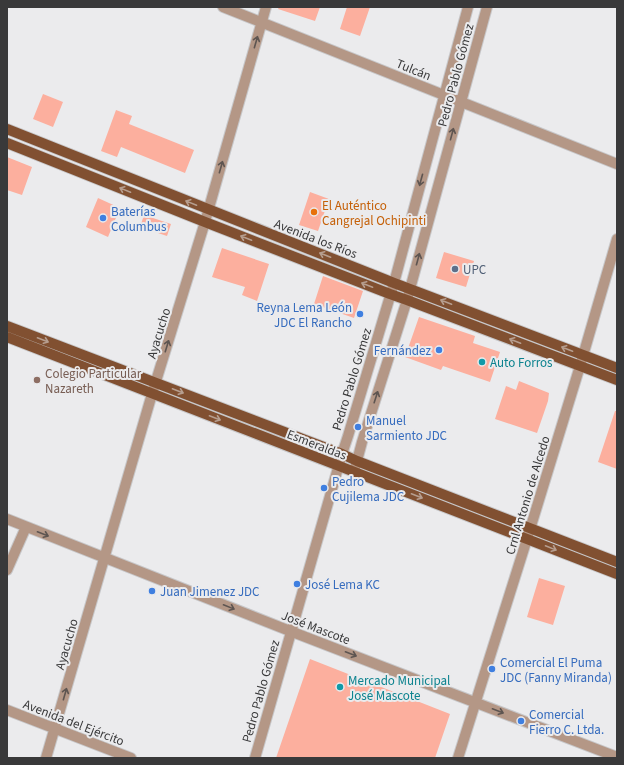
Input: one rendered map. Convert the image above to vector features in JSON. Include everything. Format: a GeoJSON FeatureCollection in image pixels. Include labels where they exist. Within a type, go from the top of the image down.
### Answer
{"type":"FeatureCollection","features":[{"type":"Feature","properties":{"kind":"main road","name":"Avenida los Ríos"},"geometry":{"type":"LineString","coordinates":[[7,129],[209,210],[617,368]]}},
{"type":"Feature","properties":{"kind":"main road","name":"Avenida los Ríos"},"geometry":{"type":"LineString","coordinates":[[7,143],[390,294],[617,380]]}},
{"type":"Feature","properties":{"kind":"main road","name":"Esmeraldas"},"geometry":{"type":"LineString","coordinates":[[7,326],[342,454],[617,562]]}},
{"type":"Feature","properties":{"kind":"main road","name":"Esmeraldas"},"geometry":{"type":"LineString","coordinates":[[7,338],[617,574]]}},
{"type":"Feature","properties":{"kind":"street","name":"Tulcán"},"geometry":{"type":"LineString","coordinates":[[223,7],[617,164]]}},
{"type":"Feature","properties":{"kind":"street","name":"Ayacucho"},"geometry":{"type":"LineString","coordinates":[[46,758],[152,394],[209,210],[266,7]]}},
{"type":"Feature","properties":{"kind":"street","name":"Pedro Pablo Gómez"},"geometry":{"type":"LineString","coordinates":[[255,758],[338,466],[394,282],[468,7]]}},
{"type":"Feature","properties":{"kind":"street","name":"Pedro Pablo Gómez"},"geometry":{"type":"LineString","coordinates":[[354,472],[407,300],[487,7]]}},
{"type":"Feature","properties":{"kind":"street","name":"Crnl Antonio de Alcedo"},"geometry":{"type":"LineString","coordinates":[[458,758],[580,366],[617,239]]}},
{"type":"Feature","properties":{"kind":"street","name":"José Mascote"},"geometry":{"type":"LineString","coordinates":[[7,519],[290,631],[617,757]]}},
{"type":"Feature","properties":{"kind":"street"},"geometry":{"type":"LineString","coordinates":[[7,570],[26,527]]}},
{"type":"Feature","properties":{"kind":"street","name":"Avenida del Ejército"},"geometry":{"type":"LineString","coordinates":[[7,710],[130,758]]}},
{"type":"Feature","properties":{"kind":"building"},"geometry":{"type":"Polygon","coordinates":[[[279,7],[320,7],[315,21],[278,9],[279,7]]]}},
{"type":"Feature","properties":{"kind":"building"},"geometry":{"type":"Polygon","coordinates":[[[347,7],[370,7],[360,36],[340,29],[347,7]]]}},
{"type":"Feature","properties":{"kind":"building"},"geometry":{"type":"Polygon","coordinates":[[[43,94],[63,102],[53,127],[33,119],[43,94]]]}},
{"type":"Feature","properties":{"kind":"building"},"geometry":{"type":"Polygon","coordinates":[[[116,110],[132,116],[129,124],[194,150],[185,173],[121,147],[117,157],[101,151],[116,110]]]}},
{"type":"Feature","properties":{"kind":"building"},"geometry":{"type":"Polygon","coordinates":[[[7,157],[32,167],[22,195],[7,190],[7,157]]]}},
{"type":"Feature","properties":{"kind":"building","name":"El Auténtico Cangrejal Ochipinti"},"geometry":{"type":"Polygon","coordinates":[[[310,192],[329,199],[318,231],[299,225],[310,192]]]}},
{"type":"Feature","properties":{"kind":"building","name":"Baterías Columbus"},"geometry":{"type":"Polygon","coordinates":[[[98,198],[120,208],[108,237],[86,227],[98,198]]]}},
{"type":"Feature","properties":{"kind":"building"},"geometry":{"type":"Polygon","coordinates":[[[144,215],[171,224],[167,236],[140,227],[144,215]]]}},
{"type":"Feature","properties":{"kind":"building"},"geometry":{"type":"Polygon","coordinates":[[[222,248],[269,264],[257,301],[242,295],[245,287],[212,277],[222,248]]]}},
{"type":"Feature","properties":{"kind":"building","name":"UPC"},"geometry":{"type":"Polygon","coordinates":[[[444,252],[474,261],[466,287],[436,278],[444,252]]]}},
{"type":"Feature","properties":{"kind":"building"},"geometry":{"type":"Polygon","coordinates":[[[323,276],[363,291],[354,318],[314,304],[323,276]]]}},
{"type":"Feature","properties":{"kind":"building","name":"Fernández"},"geometry":{"type":"Polygon","coordinates":[[[419,317],[475,336],[473,343],[500,352],[490,382],[443,366],[441,370],[405,357],[419,317]]]}},
{"type":"Feature","properties":{"kind":"building"},"geometry":{"type":"Polygon","coordinates":[[[519,381],[549,393],[548,401],[537,433],[495,419],[506,386],[516,390],[519,381]]]}},
{"type":"Feature","properties":{"kind":"building"},"geometry":{"type":"Polygon","coordinates":[[[615,411],[617,411],[617,469],[598,462],[615,411]]]}},
{"type":"Feature","properties":{"kind":"building"},"geometry":{"type":"Polygon","coordinates":[[[539,578],[565,586],[553,625],[527,617],[539,578]]]}},
{"type":"Feature","properties":{"kind":"building","name":"Mercado Municipal José Mascote"},"geometry":{"type":"Polygon","coordinates":[[[310,659],[450,714],[435,758],[276,758],[310,659]]]}},
{"type":"Feature","properties":{"kind":"place","name":"El Auténtico Cangrejal Ochipinti"},"geometry":{"type":"Point","coordinates":[314,212]}},
{"type":"Feature","properties":{"kind":"place","name":"Baterías Columbus"},"geometry":{"type":"Point","coordinates":[103,218]}},
{"type":"Feature","properties":{"kind":"place","name":"UPC"},"geometry":{"type":"Point","coordinates":[455,269]}},
{"type":"Feature","properties":{"kind":"place","name":"Reyna Lema León JDC El Rancho"},"geometry":{"type":"Point","coordinates":[360,314]}},
{"type":"Feature","properties":{"kind":"place","name":"Fernández"},"geometry":{"type":"Point","coordinates":[439,350]}},
{"type":"Feature","properties":{"kind":"place","name":"Auto Forros"},"geometry":{"type":"Point","coordinates":[482,362]}},
{"type":"Feature","properties":{"kind":"place","name":"Colegio Particular Nazareth"},"geometry":{"type":"Point","coordinates":[37,380]}},
{"type":"Feature","properties":{"kind":"place","name":"Manuel Sarmiento JDC"},"geometry":{"type":"Point","coordinates":[358,427]}},
{"type":"Feature","properties":{"kind":"place","name":"Pedro Cujilema JDC"},"geometry":{"type":"Point","coordinates":[324,488]}},
{"type":"Feature","properties":{"kind":"place","name":"José Lema KC"},"geometry":{"type":"Point","coordinates":[297,584]}},
{"type":"Feature","properties":{"kind":"place","name":"Juan Jimenez JDC"},"geometry":{"type":"Point","coordinates":[152,591]}},
{"type":"Feature","properties":{"kind":"place","name":"Comercial El Puma JDC (Fanny Miranda)"},"geometry":{"type":"Point","coordinates":[492,669]}},
{"type":"Feature","properties":{"kind":"place","name":"Mercado Municipal José Mascote"},"geometry":{"type":"Point","coordinates":[340,687]}},
{"type":"Feature","properties":{"kind":"place","name":"Comercial Fierro C. Ltda."},"geometry":{"type":"Point","coordinates":[521,721]}}]}
